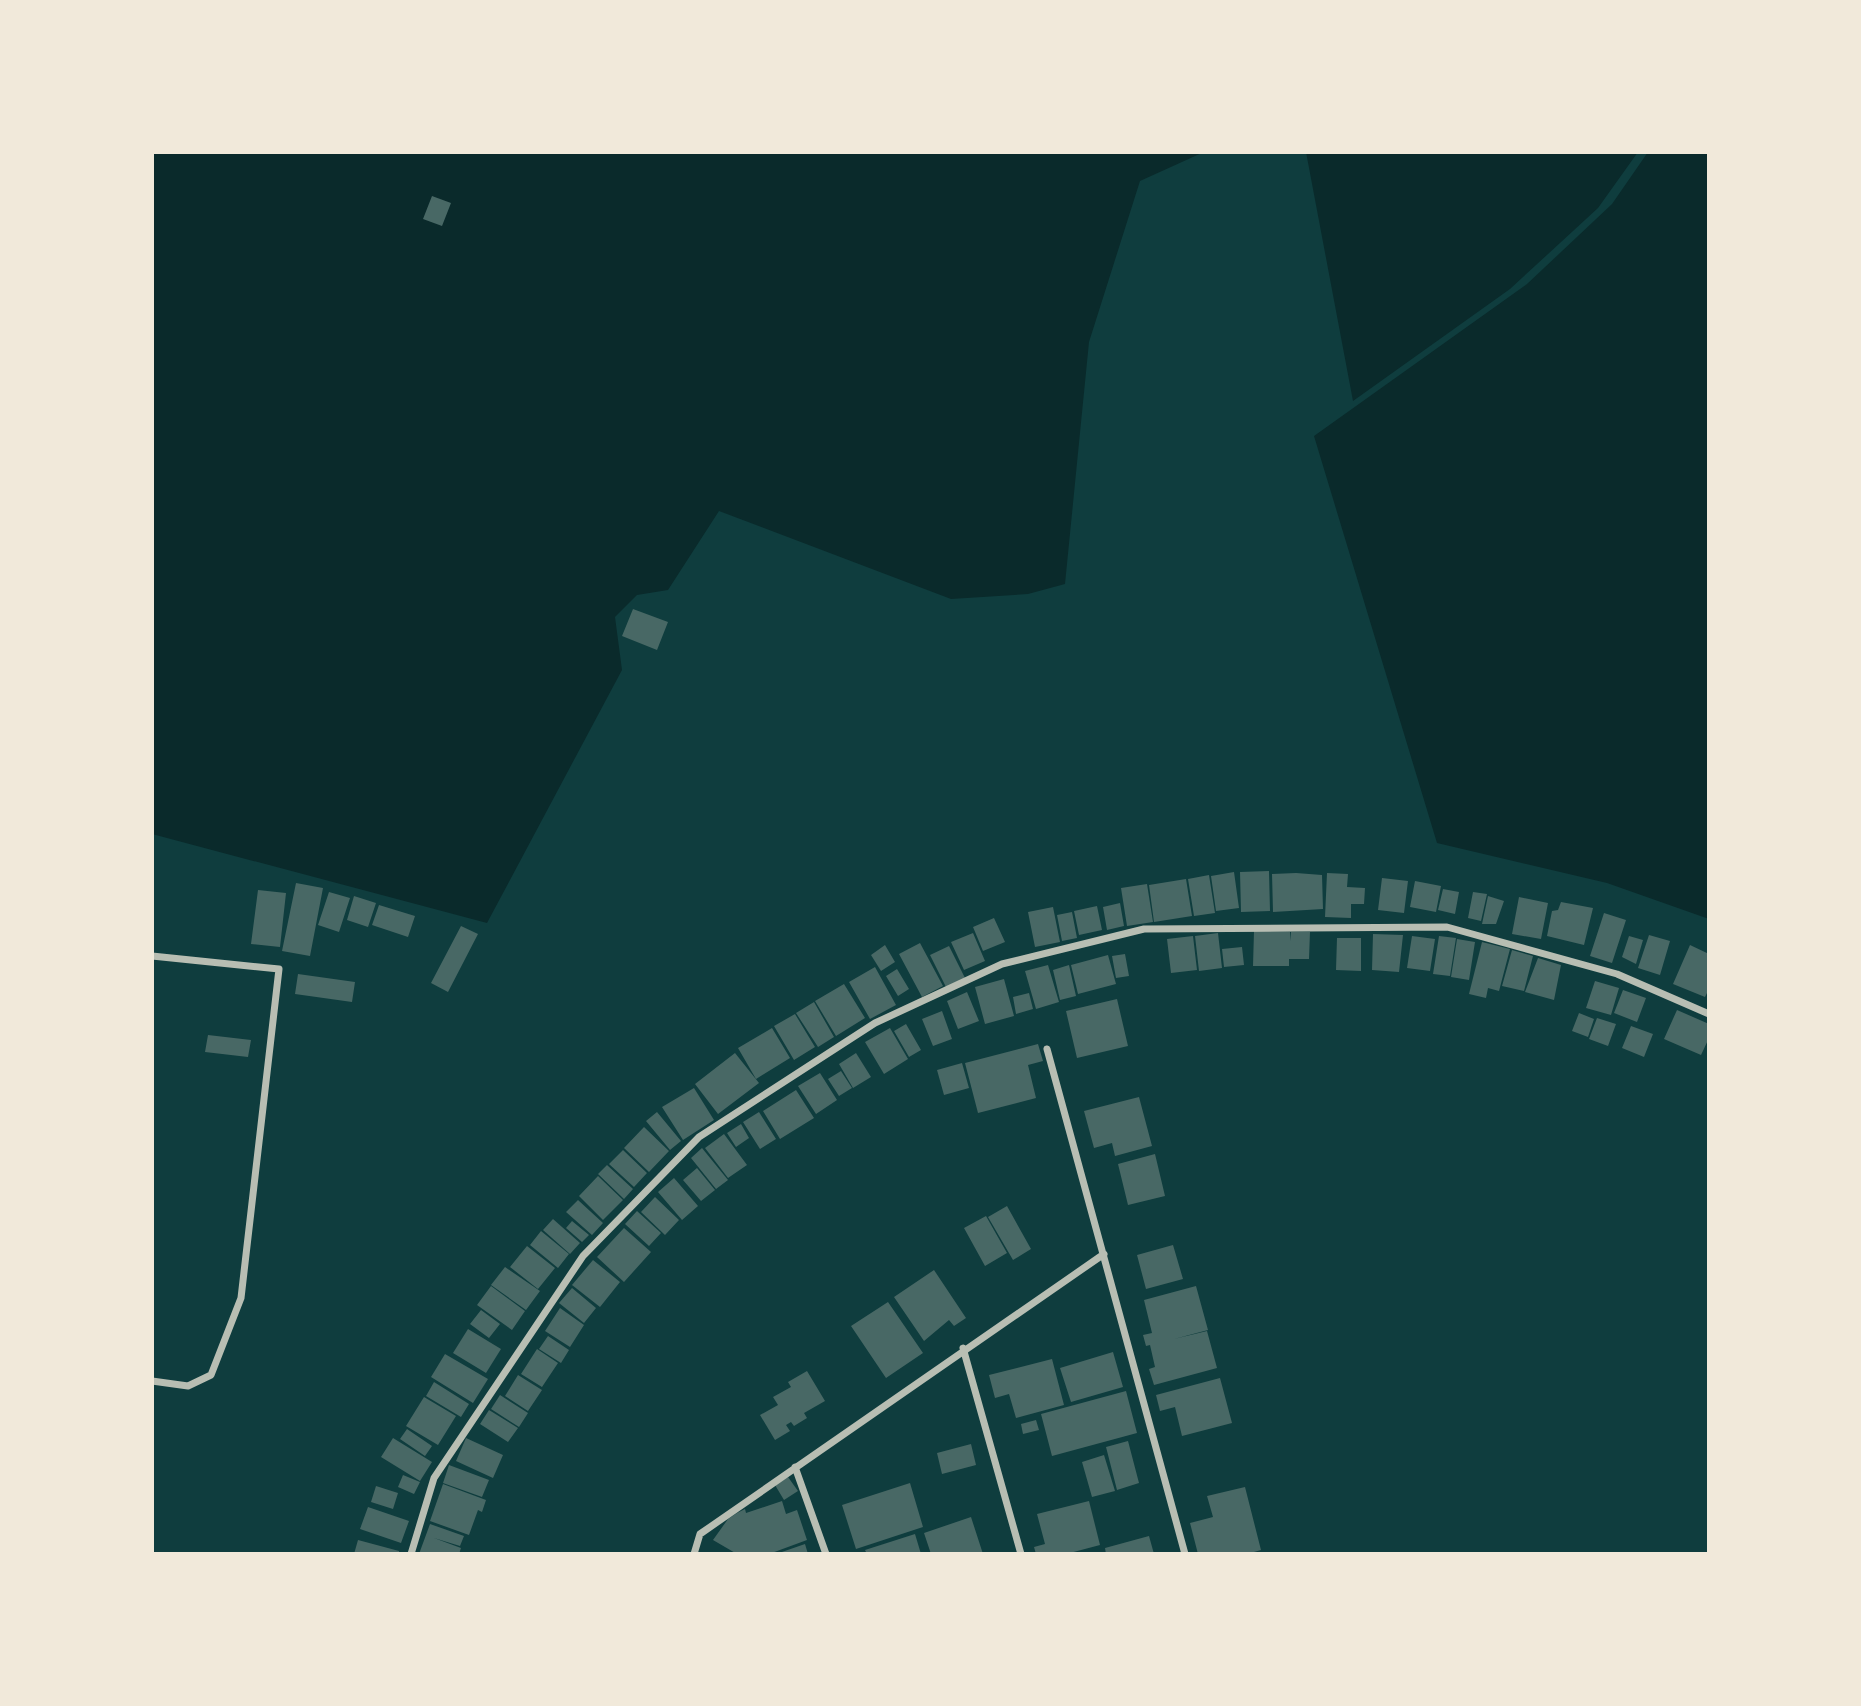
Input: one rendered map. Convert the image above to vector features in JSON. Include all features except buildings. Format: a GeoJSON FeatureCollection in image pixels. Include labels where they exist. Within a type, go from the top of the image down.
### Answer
{"type":"FeatureCollection","features":[{"type":"Feature","properties":{"kind":"street"},"geometry":{"type":"LineString","coordinates":[[411,1554],[434,1478],[583,1256],[699,1138],[875,1023],[1002,964],[1144,929],[1447,927],[1617,974],[1709,1014]]}},
{"type":"Feature","properties":{"kind":"street"},"geometry":{"type":"LineString","coordinates":[[152,956],[279,969],[241,1298],[211,1375],[188,1387],[152,1381]]}},
{"type":"Feature","properties":{"kind":"street"},"geometry":{"type":"LineString","coordinates":[[1047,1049],[1185,1554]]}},
{"type":"Feature","properties":{"kind":"street"},"geometry":{"type":"LineString","coordinates":[[694,1554],[700,1534],[963,1348],[1104,1254]]}},
{"type":"Feature","properties":{"kind":"street"},"geometry":{"type":"LineString","coordinates":[[963,1348],[1021,1554]]}},
{"type":"Feature","properties":{"kind":"street"},"geometry":{"type":"LineString","coordinates":[[795,1467],[826,1554]]}},
{"type":"Feature","properties":{"kind":"water"},"geometry":{"type":"Polygon","coordinates":[[[152,152],[1204,152],[1140,181],[1089,342],[1065,584],[1028,594],[951,599],[719,511],[668,590],[637,595],[615,617],[622,670],[487,923],[152,834],[152,152]]]}},
{"type":"Feature","properties":{"kind":"water"},"geometry":{"type":"Polygon","coordinates":[[[1306,152],[1638,152],[1598,208],[1510,289],[1353,401],[1306,152]]]}},
{"type":"Feature","properties":{"kind":"water"},"geometry":{"type":"Polygon","coordinates":[[[1648,152],[1709,152],[1709,919],[1607,883],[1437,843],[1314,436],[1527,284],[1612,204],[1648,152]]]}}]}
